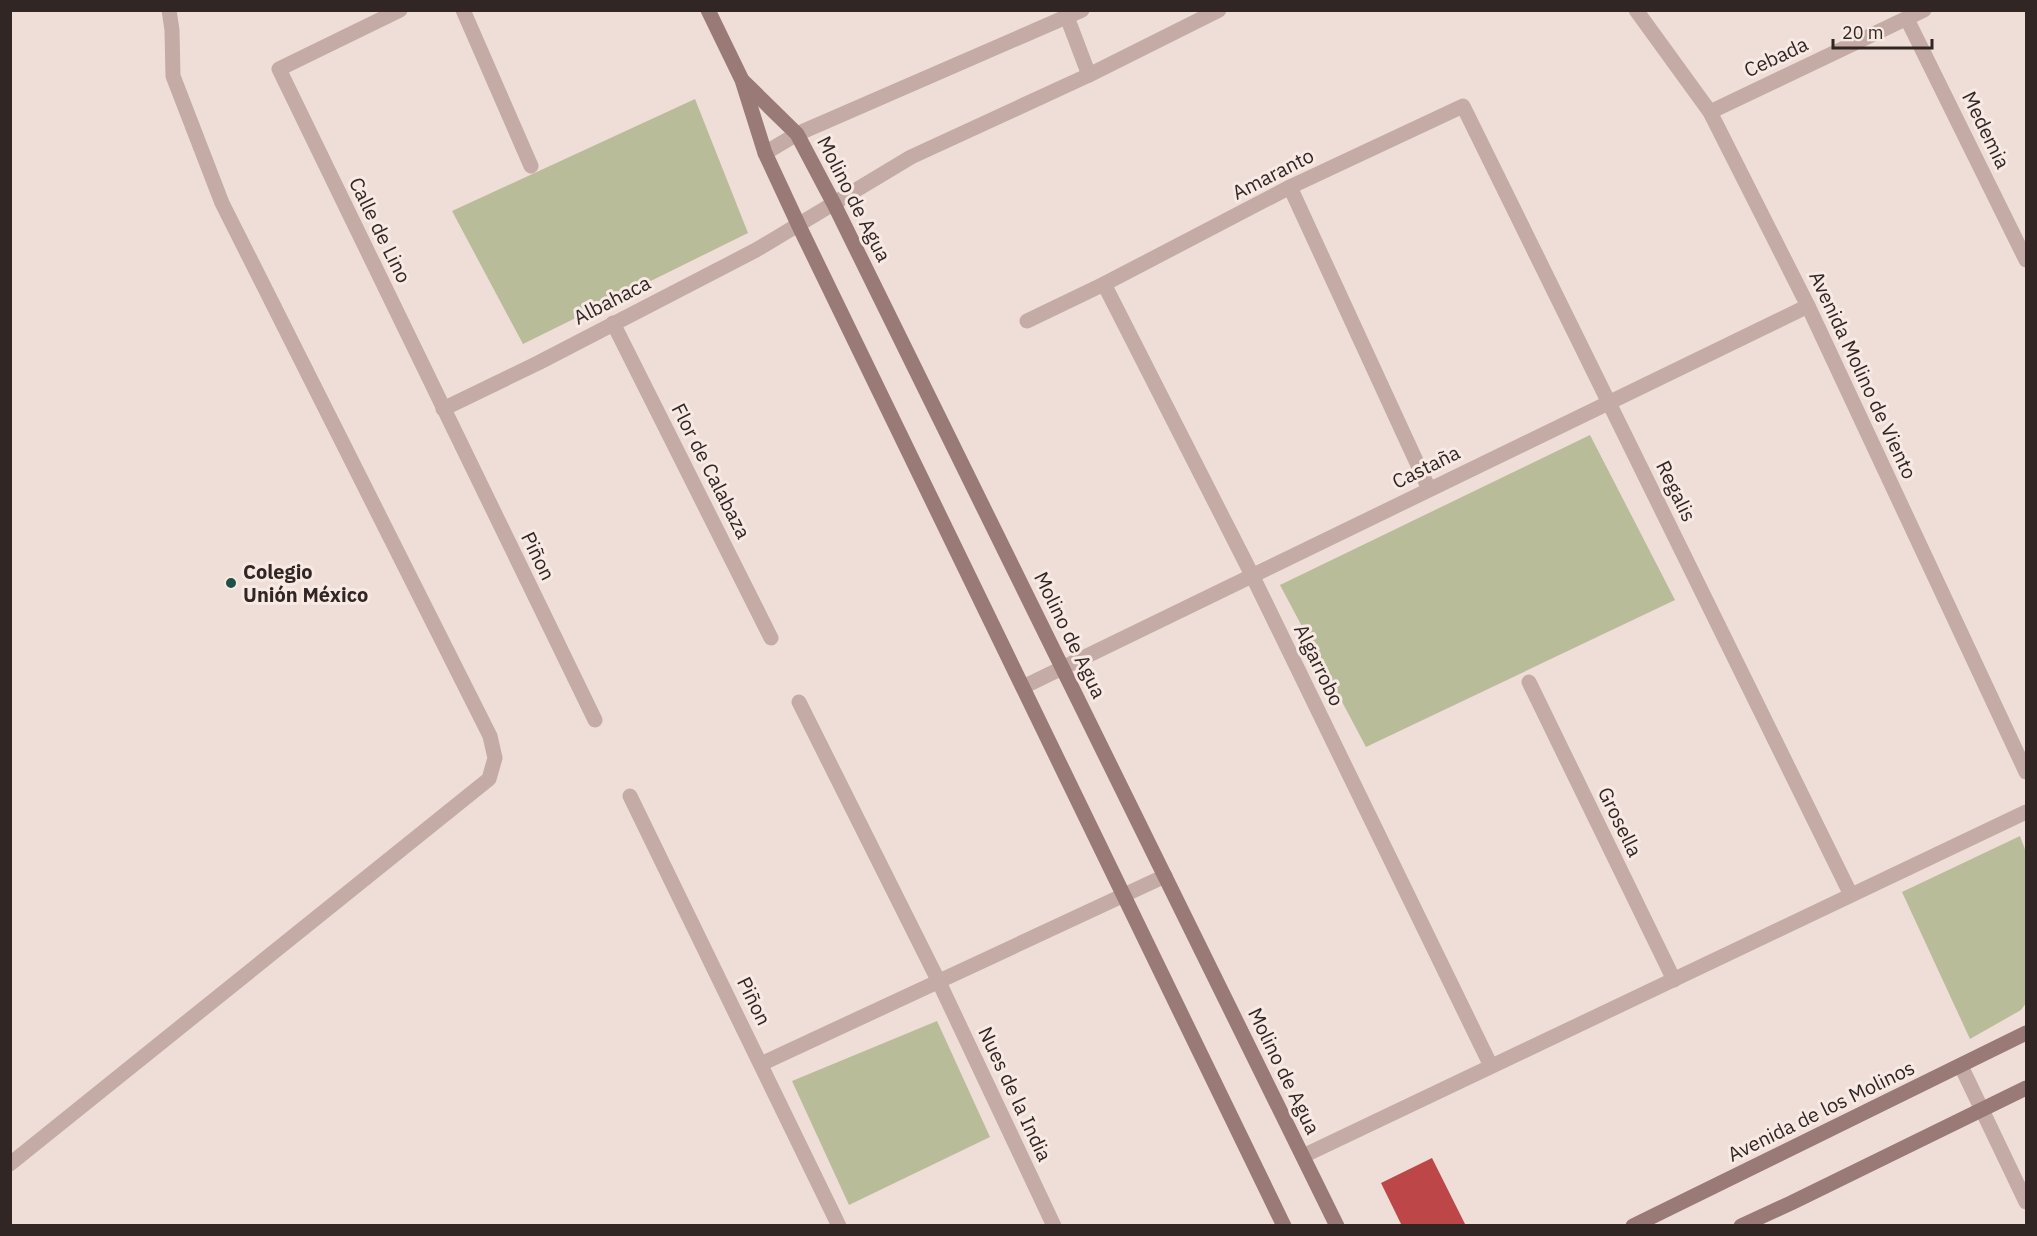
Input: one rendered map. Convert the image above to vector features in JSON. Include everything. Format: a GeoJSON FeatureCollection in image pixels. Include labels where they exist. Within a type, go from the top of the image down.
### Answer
{"type":"FeatureCollection","features":[{"type":"Feature","properties":{"kind":"street"},"geometry":{"type":"LineString","coordinates":[[10,1164],[489,779],[495,758],[490,736],[222,203],[173,76],[172,30],[168,10]]}},
{"type":"Feature","properties":{"kind":"street","name":"Calle de Lino"},"geometry":{"type":"LineString","coordinates":[[400,10],[279,69],[443,409]]}},
{"type":"Feature","properties":{"kind":"street"},"geometry":{"type":"LineString","coordinates":[[463,10],[531,166]]}},
{"type":"Feature","properties":{"kind":"street","name":"Molino de Agua"},"geometry":{"type":"LineString","coordinates":[[708,10],[742,80],[765,153],[799,225],[1284,1226]]}},
{"type":"Feature","properties":{"kind":"street"},"geometry":{"type":"LineString","coordinates":[[765,153],[797,134],[1082,10]]}},
{"type":"Feature","properties":{"kind":"street","name":"Albahaca"},"geometry":{"type":"LineString","coordinates":[[443,409],[756,250],[911,157],[1089,75],[1220,10]]}},
{"type":"Feature","properties":{"kind":"street","name":"Avenida Molino de Viento"},"geometry":{"type":"LineString","coordinates":[[1636,10],[1710,112],[1808,306],[2026,772]]}},
{"type":"Feature","properties":{"kind":"street","name":"Cebada"},"geometry":{"type":"LineString","coordinates":[[1710,112],[1924,10]]}},
{"type":"Feature","properties":{"kind":"street"},"geometry":{"type":"LineString","coordinates":[[1067,17],[1089,75]]}},
{"type":"Feature","properties":{"kind":"street","name":"Medemia"},"geometry":{"type":"LineString","coordinates":[[1907,19],[2026,260]]}},
{"type":"Feature","properties":{"kind":"street","name":"Molino de Agua"},"geometry":{"type":"LineString","coordinates":[[742,80],[797,134],[834,204],[1337,1226]]}},
{"type":"Feature","properties":{"kind":"street","name":"Amaranto"},"geometry":{"type":"LineString","coordinates":[[1027,321],[1104,284],[1290,187],[1463,106]]}},
{"type":"Feature","properties":{"kind":"street","name":"Regalis"},"geometry":{"type":"LineString","coordinates":[[1463,106],[1851,895]]}},
{"type":"Feature","properties":{"kind":"street"},"geometry":{"type":"LineString","coordinates":[[1290,187],[1429,489]]}},
{"type":"Feature","properties":{"kind":"street","name":"Algarrobo"},"geometry":{"type":"LineString","coordinates":[[1104,284],[1252,574],[1491,1066]]}},
{"type":"Feature","properties":{"kind":"street","name":"Castaña"},"geometry":{"type":"LineString","coordinates":[[1023,687],[1808,306]]}},
{"type":"Feature","properties":{"kind":"street","name":"Flor de Calabaza"},"geometry":{"type":"LineString","coordinates":[[613,323],[771,638]]}},
{"type":"Feature","properties":{"kind":"street","name":"Piñon"},"geometry":{"type":"LineString","coordinates":[[443,409],[595,720]]}},
{"type":"Feature","properties":{"kind":"street","name":"Grosella"},"geometry":{"type":"LineString","coordinates":[[1529,682],[1674,980]]}},
{"type":"Feature","properties":{"kind":"street"},"geometry":{"type":"LineString","coordinates":[[799,702],[938,980]]}},
{"type":"Feature","properties":{"kind":"street","name":"Piñon"},"geometry":{"type":"LineString","coordinates":[[630,796],[839,1226]]}},
{"type":"Feature","properties":{"kind":"street"},"geometry":{"type":"LineString","coordinates":[[1303,1156],[2026,812]]}},
{"type":"Feature","properties":{"kind":"street"},"geometry":{"type":"LineString","coordinates":[[761,1064],[1165,876]]}},
{"type":"Feature","properties":{"kind":"street","name":"Nues de la India"},"geometry":{"type":"LineString","coordinates":[[938,980],[1054,1226]]}},
{"type":"Feature","properties":{"kind":"street","name":"Avenida de los Molinos"},"geometry":{"type":"LineString","coordinates":[[1633,1226],[2026,1033]]}},
{"type":"Feature","properties":{"kind":"street"},"geometry":{"type":"LineString","coordinates":[[1961,1066],[2026,1202]]}},
{"type":"Feature","properties":{"kind":"street"},"geometry":{"type":"LineString","coordinates":[[1741,1226],[2026,1088]]}},
{"type":"Feature","properties":{"kind":"green space"},"geometry":{"type":"Polygon","coordinates":[[[695,99],[748,233],[523,344],[452,211],[695,99]]]}},
{"type":"Feature","properties":{"kind":"green space"},"geometry":{"type":"Polygon","coordinates":[[[1590,435],[1675,600],[1366,747],[1280,585],[1590,435]]]}},
{"type":"Feature","properties":{"kind":"green space"},"geometry":{"type":"Polygon","coordinates":[[[2020,836],[2026,852],[2026,1003],[2021,1010],[1970,1039],[1902,892],[2020,836]]]}},
{"type":"Feature","properties":{"kind":"green space"},"geometry":{"type":"Polygon","coordinates":[[[937,1021],[990,1137],[849,1205],[792,1081],[937,1021]]]}},
{"type":"Feature","properties":{"kind":"building"},"geometry":{"type":"Polygon","coordinates":[[[1432,1158],[1466,1226],[1402,1226],[1381,1183],[1432,1158]]]}},
{"type":"Feature","properties":{"kind":"place","name":"Colegio Unión México"},"geometry":{"type":"Point","coordinates":[231,583]}}]}
